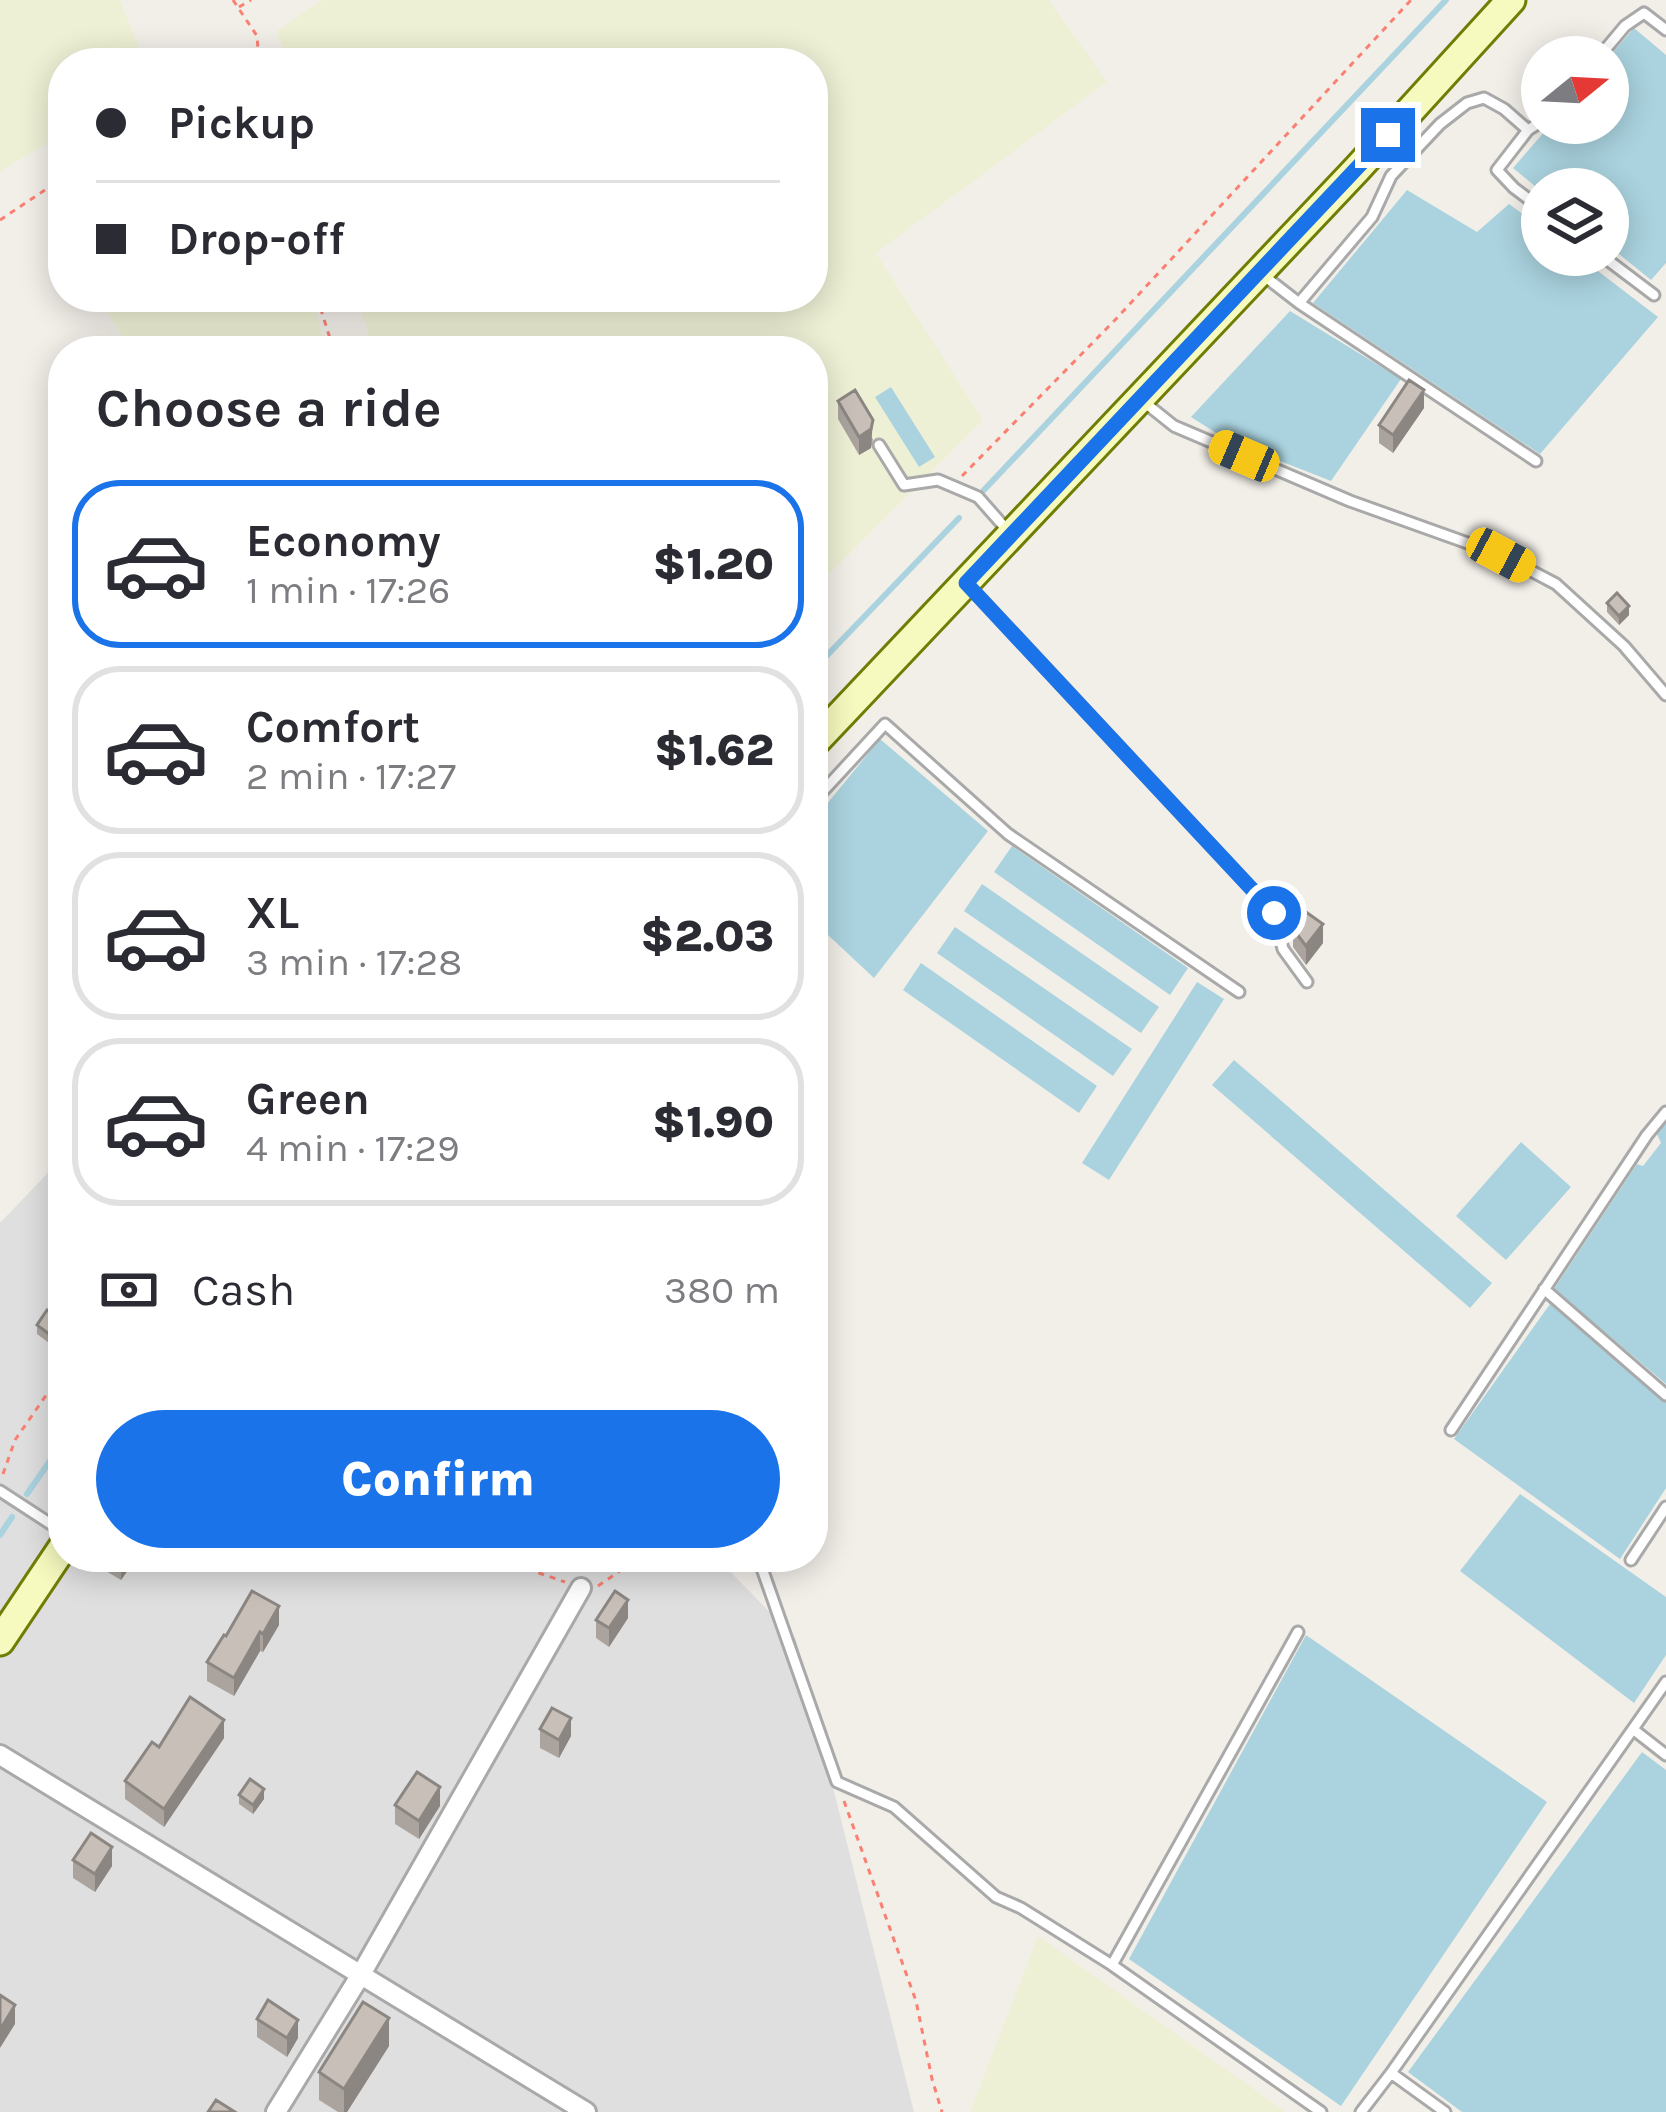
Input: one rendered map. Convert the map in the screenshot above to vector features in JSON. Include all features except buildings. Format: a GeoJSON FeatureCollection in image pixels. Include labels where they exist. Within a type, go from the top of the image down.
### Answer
{"type":"FeatureCollection","features":[{"type":"Feature","properties":{"kind":"main road"},"geometry":{"type":"LineString","coordinates":[[828,728],[1511,0]]}},
{"type":"Feature","properties":{"kind":"main road"},"geometry":{"type":"LineString","coordinates":[[0,1641],[48,1569]]}},
{"type":"Feature","properties":{"kind":"street"},"geometry":{"type":"LineString","coordinates":[[276,2112],[360,1976],[581,1588]]}},
{"type":"Feature","properties":{"kind":"street"},"geometry":{"type":"LineString","coordinates":[[0,1755],[586,2112]]}},
{"type":"Feature","properties":{"kind":"lane"},"geometry":{"type":"LineString","coordinates":[[1617,36],[1644,13],[1666,30]]}},
{"type":"Feature","properties":{"kind":"lane"},"geometry":{"type":"LineString","coordinates":[[1299,303],[1372,217],[1391,176],[1440,124],[1467,103],[1484,98],[1521,124]]}},
{"type":"Feature","properties":{"kind":"lane"},"geometry":{"type":"LineString","coordinates":[[1521,139],[1497,170],[1521,193]]}},
{"type":"Feature","properties":{"kind":"lane"},"geometry":{"type":"LineString","coordinates":[[1258,272],[1536,460]]}},
{"type":"Feature","properties":{"kind":"lane"},"geometry":{"type":"LineString","coordinates":[[1628,276],[1654,296]]}},
{"type":"Feature","properties":{"kind":"lane"},"geometry":{"type":"LineString","coordinates":[[1140,398],[1174,426],[1350,501],[1501,555],[1556,584],[1624,646],[1666,695]]}},
{"type":"Feature","properties":{"kind":"lane"},"geometry":{"type":"LineString","coordinates":[[879,445],[904,485],[938,480],[977,497],[1012,535]]}},
{"type":"Feature","properties":{"kind":"lane"},"geometry":{"type":"LineString","coordinates":[[966,583],[1274,913],[1283,949],[1307,982]]}},
{"type":"Feature","properties":{"kind":"lane"},"geometry":{"type":"LineString","coordinates":[[828,786],[885,724],[1008,835],[1239,992]]}},
{"type":"Feature","properties":{"kind":"lane"},"geometry":{"type":"LineString","coordinates":[[1451,1430],[1666,1112]]}},
{"type":"Feature","properties":{"kind":"lane"},"geometry":{"type":"LineString","coordinates":[[1544,1289],[1666,1395]]}},
{"type":"Feature","properties":{"kind":"lane"},"geometry":{"type":"LineString","coordinates":[[0,1486],[48,1521]]}},
{"type":"Feature","properties":{"kind":"lane"},"geometry":{"type":"LineString","coordinates":[[1630,1560],[1666,1507]]}},
{"type":"Feature","properties":{"kind":"lane"},"geometry":{"type":"LineString","coordinates":[[763,1572],[837,1782],[894,1807],[996,1897],[1112,1965],[1321,2112]]}},
{"type":"Feature","properties":{"kind":"lane"},"geometry":{"type":"LineString","coordinates":[[1112,1965],[1298,1632]]}},
{"type":"Feature","properties":{"kind":"lane"},"geometry":{"type":"LineString","coordinates":[[1361,2112],[1666,1682]]}},
{"type":"Feature","properties":{"kind":"lane"},"geometry":{"type":"LineString","coordinates":[[1634,1730],[1666,1755]]}},
{"type":"Feature","properties":{"kind":"lane"},"geometry":{"type":"LineString","coordinates":[[1391,2073],[1445,2112]]}},
{"type":"Feature","properties":{"kind":"path"},"geometry":{"type":"LineString","coordinates":[[233,0],[257,35],[258,48]]}},
{"type":"Feature","properties":{"kind":"path"},"geometry":{"type":"LineString","coordinates":[[238,8],[251,0]]}},
{"type":"Feature","properties":{"kind":"path"},"geometry":{"type":"LineString","coordinates":[[952,486],[1115,320],[1411,0]]}},
{"type":"Feature","properties":{"kind":"path"},"geometry":{"type":"LineString","coordinates":[[0,220],[48,188]]}},
{"type":"Feature","properties":{"kind":"path"},"geometry":{"type":"LineString","coordinates":[[0,1486],[15,1440],[48,1392]]}},
{"type":"Feature","properties":{"kind":"path"},"geometry":{"type":"LineString","coordinates":[[536,1572],[581,1588],[602,1586],[620,1572]]}},
{"type":"Feature","properties":{"kind":"path"},"geometry":{"type":"LineString","coordinates":[[837,1782],[916,2001],[942,2112]]}},
{"type":"Feature","properties":{"kind":"shaded area"},"geometry":{"type":"Polygon","coordinates":[[[48,1173],[48,1572],[731,1572],[796,1639],[914,2112],[0,2112],[0,1223],[48,1173]]]}},
{"type":"Feature","properties":{"kind":"green space"},"geometry":{"type":"Polygon","coordinates":[[[0,0],[120,0],[139,48],[48,48],[48,142],[0,172],[0,0]]]}},
{"type":"Feature","properties":{"kind":"green space"},"geometry":{"type":"Polygon","coordinates":[[[322,0],[1049,0],[1107,82],[876,253],[983,420],[828,575],[828,336],[369,336],[362,312],[828,312],[828,48],[282,48],[277,31],[322,0]]]}},
{"type":"Feature","properties":{"kind":"green space"},"geometry":{"type":"Polygon","coordinates":[[[108,312],[316,312],[323,336],[122,336],[108,312]]]}},
{"type":"Feature","properties":{"kind":"green space"},"geometry":{"type":"Polygon","coordinates":[[[1038,1936],[1286,2112],[970,2112],[1038,1936]]]}},
{"type":"Feature","properties":{"kind":"water"},"geometry":{"type":"Polygon","coordinates":[[[1634,28],[1666,55],[1666,263],[1651,280],[1629,262],[1629,168],[1521,168],[1521,175],[1513,168],[1534,144],[1629,144],[1627,36],[1634,28]]]}},
{"type":"Feature","properties":{"kind":"water"},"geometry":{"type":"Polygon","coordinates":[[[1407,190],[1477,232],[1509,204],[1521,213],[1521,276],[1604,276],[1658,317],[1540,454],[1313,303],[1407,190]]]}},
{"type":"Feature","properties":{"kind":"water"},"geometry":{"type":"Polygon","coordinates":[[[1290,311],[1401,379],[1331,481],[1229,441],[1191,417],[1290,311]]]}},
{"type":"Feature","properties":{"kind":"water"},"geometry":{"type":"Polygon","coordinates":[[[891,387],[935,457],[919,467],[875,397],[891,387]]]}},
{"type":"Feature","properties":{"kind":"water"},"geometry":{"type":"Polygon","coordinates":[[[880,739],[988,831],[874,978],[828,935],[828,803],[880,739]]]}},
{"type":"Feature","properties":{"kind":"water"},"geometry":{"type":"Polygon","coordinates":[[[1012,846],[1188,968],[1170,995],[994,872],[1012,846]]]}},
{"type":"Feature","properties":{"kind":"water"},"geometry":{"type":"Polygon","coordinates":[[[982,884],[1159,1007],[1141,1033],[964,911],[982,884]]]}},
{"type":"Feature","properties":{"kind":"water"},"geometry":{"type":"Polygon","coordinates":[[[955,927],[1132,1049],[1113,1076],[937,953],[955,927]]]}},
{"type":"Feature","properties":{"kind":"water"},"geometry":{"type":"Polygon","coordinates":[[[921,963],[1097,1086],[1079,1113],[903,990],[921,963]]]}},
{"type":"Feature","properties":{"kind":"water"},"geometry":{"type":"Polygon","coordinates":[[[1197,982],[1224,999],[1109,1180],[1082,1163],[1197,982]]]}},
{"type":"Feature","properties":{"kind":"water"},"geometry":{"type":"Polygon","coordinates":[[[1234,1060],[1492,1283],[1470,1308],[1212,1085],[1234,1060]]]}},
{"type":"Feature","properties":{"kind":"water"},"geometry":{"type":"Polygon","coordinates":[[[1666,1122],[1666,1384],[1554,1289],[1637,1164],[1643,1166],[1661,1143],[1657,1134],[1666,1122]]]}},
{"type":"Feature","properties":{"kind":"water"},"geometry":{"type":"Polygon","coordinates":[[[1521,1142],[1571,1187],[1506,1260],[1456,1216],[1521,1142]]]}},
{"type":"Feature","properties":{"kind":"water"},"geometry":{"type":"Polygon","coordinates":[[[1550,1304],[1666,1402],[1666,1488],[1620,1559],[1454,1439],[1550,1304]]]}},
{"type":"Feature","properties":{"kind":"water"},"geometry":{"type":"Polygon","coordinates":[[[1520,1494],[1666,1597],[1666,1655],[1634,1703],[1460,1571],[1520,1494]]]}},
{"type":"Feature","properties":{"kind":"water"},"geometry":{"type":"Polygon","coordinates":[[[1306,1635],[1547,1802],[1341,2106],[1129,1959],[1306,1635]]]}},
{"type":"Feature","properties":{"kind":"water"},"geometry":{"type":"Polygon","coordinates":[[[1642,1752],[1666,1770],[1666,2112],[1462,2112],[1408,2072],[1642,1752]]]}},
{"type":"Feature","properties":{"kind":"waterway"},"geometry":{"type":"LineString","coordinates":[[984,490],[1446,0]]}},
{"type":"Feature","properties":{"kind":"waterway"},"geometry":{"type":"LineString","coordinates":[[828,654],[959,518]]}},
{"type":"Feature","properties":{"kind":"waterway"},"geometry":{"type":"LineString","coordinates":[[27,1494],[48,1464]]}},
{"type":"Feature","properties":{"kind":"waterway"},"geometry":{"type":"LineString","coordinates":[[0,1535],[12,1517]]}},
{"type":"Feature","properties":{"kind":"route"},"geometry":{"type":"LineString","coordinates":[[1274,913],[966,583],[1388,135]]}}]}
